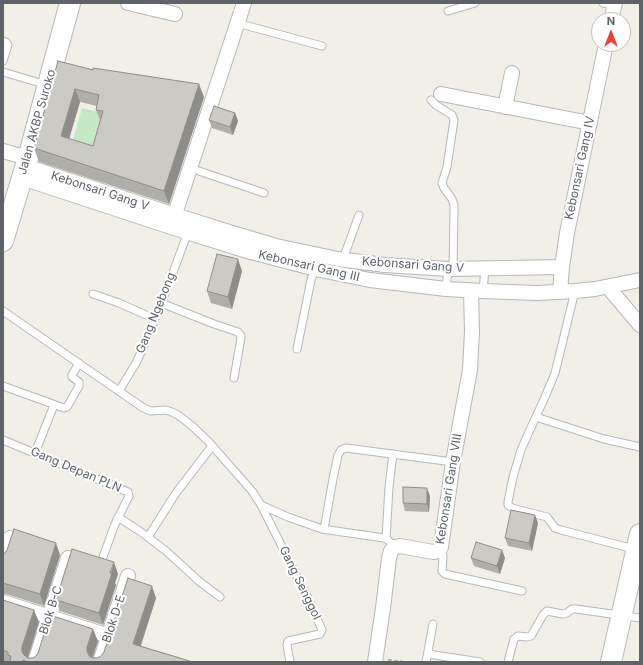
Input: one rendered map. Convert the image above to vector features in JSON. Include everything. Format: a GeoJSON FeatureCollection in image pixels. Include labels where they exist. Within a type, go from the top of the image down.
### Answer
{"type":"FeatureCollection","features":[{"type":"Feature","properties":{"kind":"street","name":"Jalan AKBP Suroko"},"geometry":{"type":"LineString","coordinates":[[3,241],[70,3]]}},
{"type":"Feature","properties":{"kind":"street"},"geometry":{"type":"LineString","coordinates":[[128,3],[175,14]]}},
{"type":"Feature","properties":{"kind":"street"},"geometry":{"type":"LineString","coordinates":[[173,221],[244,3]]}},
{"type":"Feature","properties":{"kind":"street","name":"Kebonsari Gang IV"},"geometry":{"type":"LineString","coordinates":[[560,292],[562,267],[571,212],[604,52]]}},
{"type":"Feature","properties":{"kind":"street"},"geometry":{"type":"LineString","coordinates":[[505,107],[512,73]]}},
{"type":"Feature","properties":{"kind":"street"},"geometry":{"type":"LineString","coordinates":[[436,97],[505,107],[590,123]]}},
{"type":"Feature","properties":{"kind":"street","name":"Kebonsari Gang III"},"geometry":{"type":"LineString","coordinates":[[3,151],[22,176],[81,191],[173,221],[188,232],[247,251],[335,273],[377,281],[446,289],[514,293],[575,291],[608,287],[640,280]]}},
{"type":"Feature","properties":{"kind":"street","name":"Kebonsari Gang V"},"geometry":{"type":"LineString","coordinates":[[173,221],[232,233],[276,246],[340,259],[385,265],[450,269],[562,267]]}},
{"type":"Feature","properties":{"kind":"street"},"geometry":{"type":"LineString","coordinates":[[608,287],[640,325]]}},
{"type":"Feature","properties":{"kind":"street","name":"Kebonsari Gang VIII"},"geometry":{"type":"LineString","coordinates":[[391,543],[433,552],[439,551],[441,547],[453,462],[470,370],[472,330],[477,291]]}},
{"type":"Feature","properties":{"kind":"street"},"geometry":{"type":"LineString","coordinates":[[3,559],[10,538]]}},
{"type":"Feature","properties":{"kind":"street"},"geometry":{"type":"LineString","coordinates":[[612,662],[631,617],[638,542]]}},
{"type":"Feature","properties":{"kind":"street"},"geometry":{"type":"LineString","coordinates":[[374,662],[382,615],[391,543]]}},
{"type":"Feature","properties":{"kind":"street","name":"Blok B-C"},"geometry":{"type":"LineString","coordinates":[[35,662],[68,558]]}},
{"type":"Feature","properties":{"kind":"street","name":"Blok D-E"},"geometry":{"type":"LineString","coordinates":[[100,662],[128,576]]}},
{"type":"Feature","properties":{"kind":"street"},"geometry":{"type":"LineString","coordinates":[[3,602],[108,636]]}},
{"type":"Feature","properties":{"kind":"lane"},"geometry":{"type":"LineString","coordinates":[[448,11],[475,3]]}},
{"type":"Feature","properties":{"kind":"lane"},"geometry":{"type":"LineString","coordinates":[[237,23],[322,46]]}},
{"type":"Feature","properties":{"kind":"lane"},"geometry":{"type":"LineString","coordinates":[[3,41],[8,45],[3,61]]}},
{"type":"Feature","properties":{"kind":"lane"},"geometry":{"type":"LineString","coordinates":[[3,72],[48,85]]}},
{"type":"Feature","properties":{"kind":"lane"},"geometry":{"type":"LineString","coordinates":[[436,97],[436,105],[452,115],[454,120],[447,167],[442,183],[454,205],[450,269],[446,289]]}},
{"type":"Feature","properties":{"kind":"lane"},"geometry":{"type":"LineString","coordinates":[[190,168],[264,193]]}},
{"type":"Feature","properties":{"kind":"lane"},"geometry":{"type":"LineString","coordinates":[[335,273],[359,215]]}},
{"type":"Feature","properties":{"kind":"lane","name":"Gang Ngebong"},"geometry":{"type":"LineString","coordinates":[[119,391],[136,363],[155,319],[188,232]]}},
{"type":"Feature","properties":{"kind":"lane"},"geometry":{"type":"LineString","coordinates":[[297,349],[311,280],[315,268]]}},
{"type":"Feature","properties":{"kind":"lane"},"geometry":{"type":"LineString","coordinates":[[477,291],[485,269]]}},
{"type":"Feature","properties":{"kind":"lane"},"geometry":{"type":"LineString","coordinates":[[575,291],[555,373],[546,397],[529,432],[519,459],[513,478],[508,505],[512,508],[547,517],[555,528],[561,530],[638,542]]}},
{"type":"Feature","properties":{"kind":"lane"},"geometry":{"type":"LineString","coordinates":[[93,294],[155,319]]}},
{"type":"Feature","properties":{"kind":"lane"},"geometry":{"type":"LineString","coordinates":[[161,303],[238,332],[241,338],[234,378]]}},
{"type":"Feature","properties":{"kind":"lane"},"geometry":{"type":"LineString","coordinates":[[3,311],[142,407],[150,411],[166,410],[175,413],[191,425],[212,446],[248,486],[261,505],[294,519],[324,529],[391,543],[389,487],[393,454]]}},
{"type":"Feature","properties":{"kind":"lane"},"geometry":{"type":"LineString","coordinates":[[3,386],[62,408],[66,407],[79,386],[79,382],[72,377],[72,375],[79,363]]}},
{"type":"Feature","properties":{"kind":"lane"},"geometry":{"type":"LineString","coordinates":[[35,453],[54,405]]}},
{"type":"Feature","properties":{"kind":"lane"},"geometry":{"type":"LineString","coordinates":[[536,417],[604,439],[640,447]]}},
{"type":"Feature","properties":{"kind":"lane","name":"Gang Depan PLN"},"geometry":{"type":"LineString","coordinates":[[3,440],[128,492],[128,497],[111,532],[103,557]]}},
{"type":"Feature","properties":{"kind":"lane"},"geometry":{"type":"LineString","coordinates":[[148,537],[176,493],[212,446]]}},
{"type":"Feature","properties":{"kind":"lane"},"geometry":{"type":"LineString","coordinates":[[324,529],[333,480],[340,451],[342,449],[346,448],[453,462]]}},
{"type":"Feature","properties":{"kind":"lane","name":"Gang Senggol"},"geometry":{"type":"LineString","coordinates":[[261,505],[307,596],[322,630],[320,634],[288,641],[287,645],[290,662]]}},
{"type":"Feature","properties":{"kind":"lane"},"geometry":{"type":"LineString","coordinates":[[118,517],[166,551],[200,582],[220,597]]}},
{"type":"Feature","properties":{"kind":"lane"},"geometry":{"type":"LineString","coordinates":[[439,551],[443,556],[442,571],[445,574],[522,591]]}},
{"type":"Feature","properties":{"kind":"lane"},"geometry":{"type":"LineString","coordinates":[[508,662],[514,639],[518,636],[531,636],[542,615],[546,612],[563,614],[572,609],[576,609],[631,617]]}},
{"type":"Feature","properties":{"kind":"lane"},"geometry":{"type":"LineString","coordinates":[[426,662],[433,624]]}},
{"type":"Feature","properties":{"kind":"lane"},"geometry":{"type":"LineString","coordinates":[[428,654],[480,662]]}},
{"type":"Feature","properties":{"kind":"green space"},"geometry":{"type":"Polygon","coordinates":[[[82,108],[102,113],[91,153],[71,147],[82,108]]]}},
{"type":"Feature","properties":{"kind":"building"},"geometry":{"type":"Polygon","coordinates":[[[58,61],[93,70],[93,68],[199,84],[164,191],[34,148],[58,61]],[[75,89],[61,136],[93,146],[103,111],[96,110],[99,95],[75,89]]]}},
{"type":"Feature","properties":{"kind":"building"},"geometry":{"type":"Polygon","coordinates":[[[214,106],[235,113],[230,127],[209,120],[214,106]]]}},
{"type":"Feature","properties":{"kind":"building"},"geometry":{"type":"Polygon","coordinates":[[[217,254],[238,259],[228,297],[207,291],[217,254]]]}},
{"type":"Feature","properties":{"kind":"building"},"geometry":{"type":"Polygon","coordinates":[[[403,487],[427,488],[427,504],[403,503],[403,487]]]}},
{"type":"Feature","properties":{"kind":"building"},"geometry":{"type":"Polygon","coordinates":[[[511,510],[535,515],[529,543],[505,538],[511,510]]]}},
{"type":"Feature","properties":{"kind":"building"},"geometry":{"type":"Polygon","coordinates":[[[14,529],[56,543],[40,594],[3,583],[3,555],[7,550],[14,529]]]}},
{"type":"Feature","properties":{"kind":"building"},"geometry":{"type":"Polygon","coordinates":[[[476,542],[502,550],[497,566],[471,558],[476,542]]]}},
{"type":"Feature","properties":{"kind":"building"},"geometry":{"type":"Polygon","coordinates":[[[72,549],[114,562],[99,613],[56,600],[72,549]]]}},
{"type":"Feature","properties":{"kind":"building"},"geometry":{"type":"Polygon","coordinates":[[[128,578],[152,586],[133,644],[193,662],[28,662],[23,660],[22,662],[10,662],[11,656],[8,655],[8,652],[3,650],[3,600],[34,610],[22,647],[22,652],[28,658],[33,658],[38,653],[50,615],[93,629],[87,651],[89,656],[97,658],[104,652],[128,578]]]}}]}
